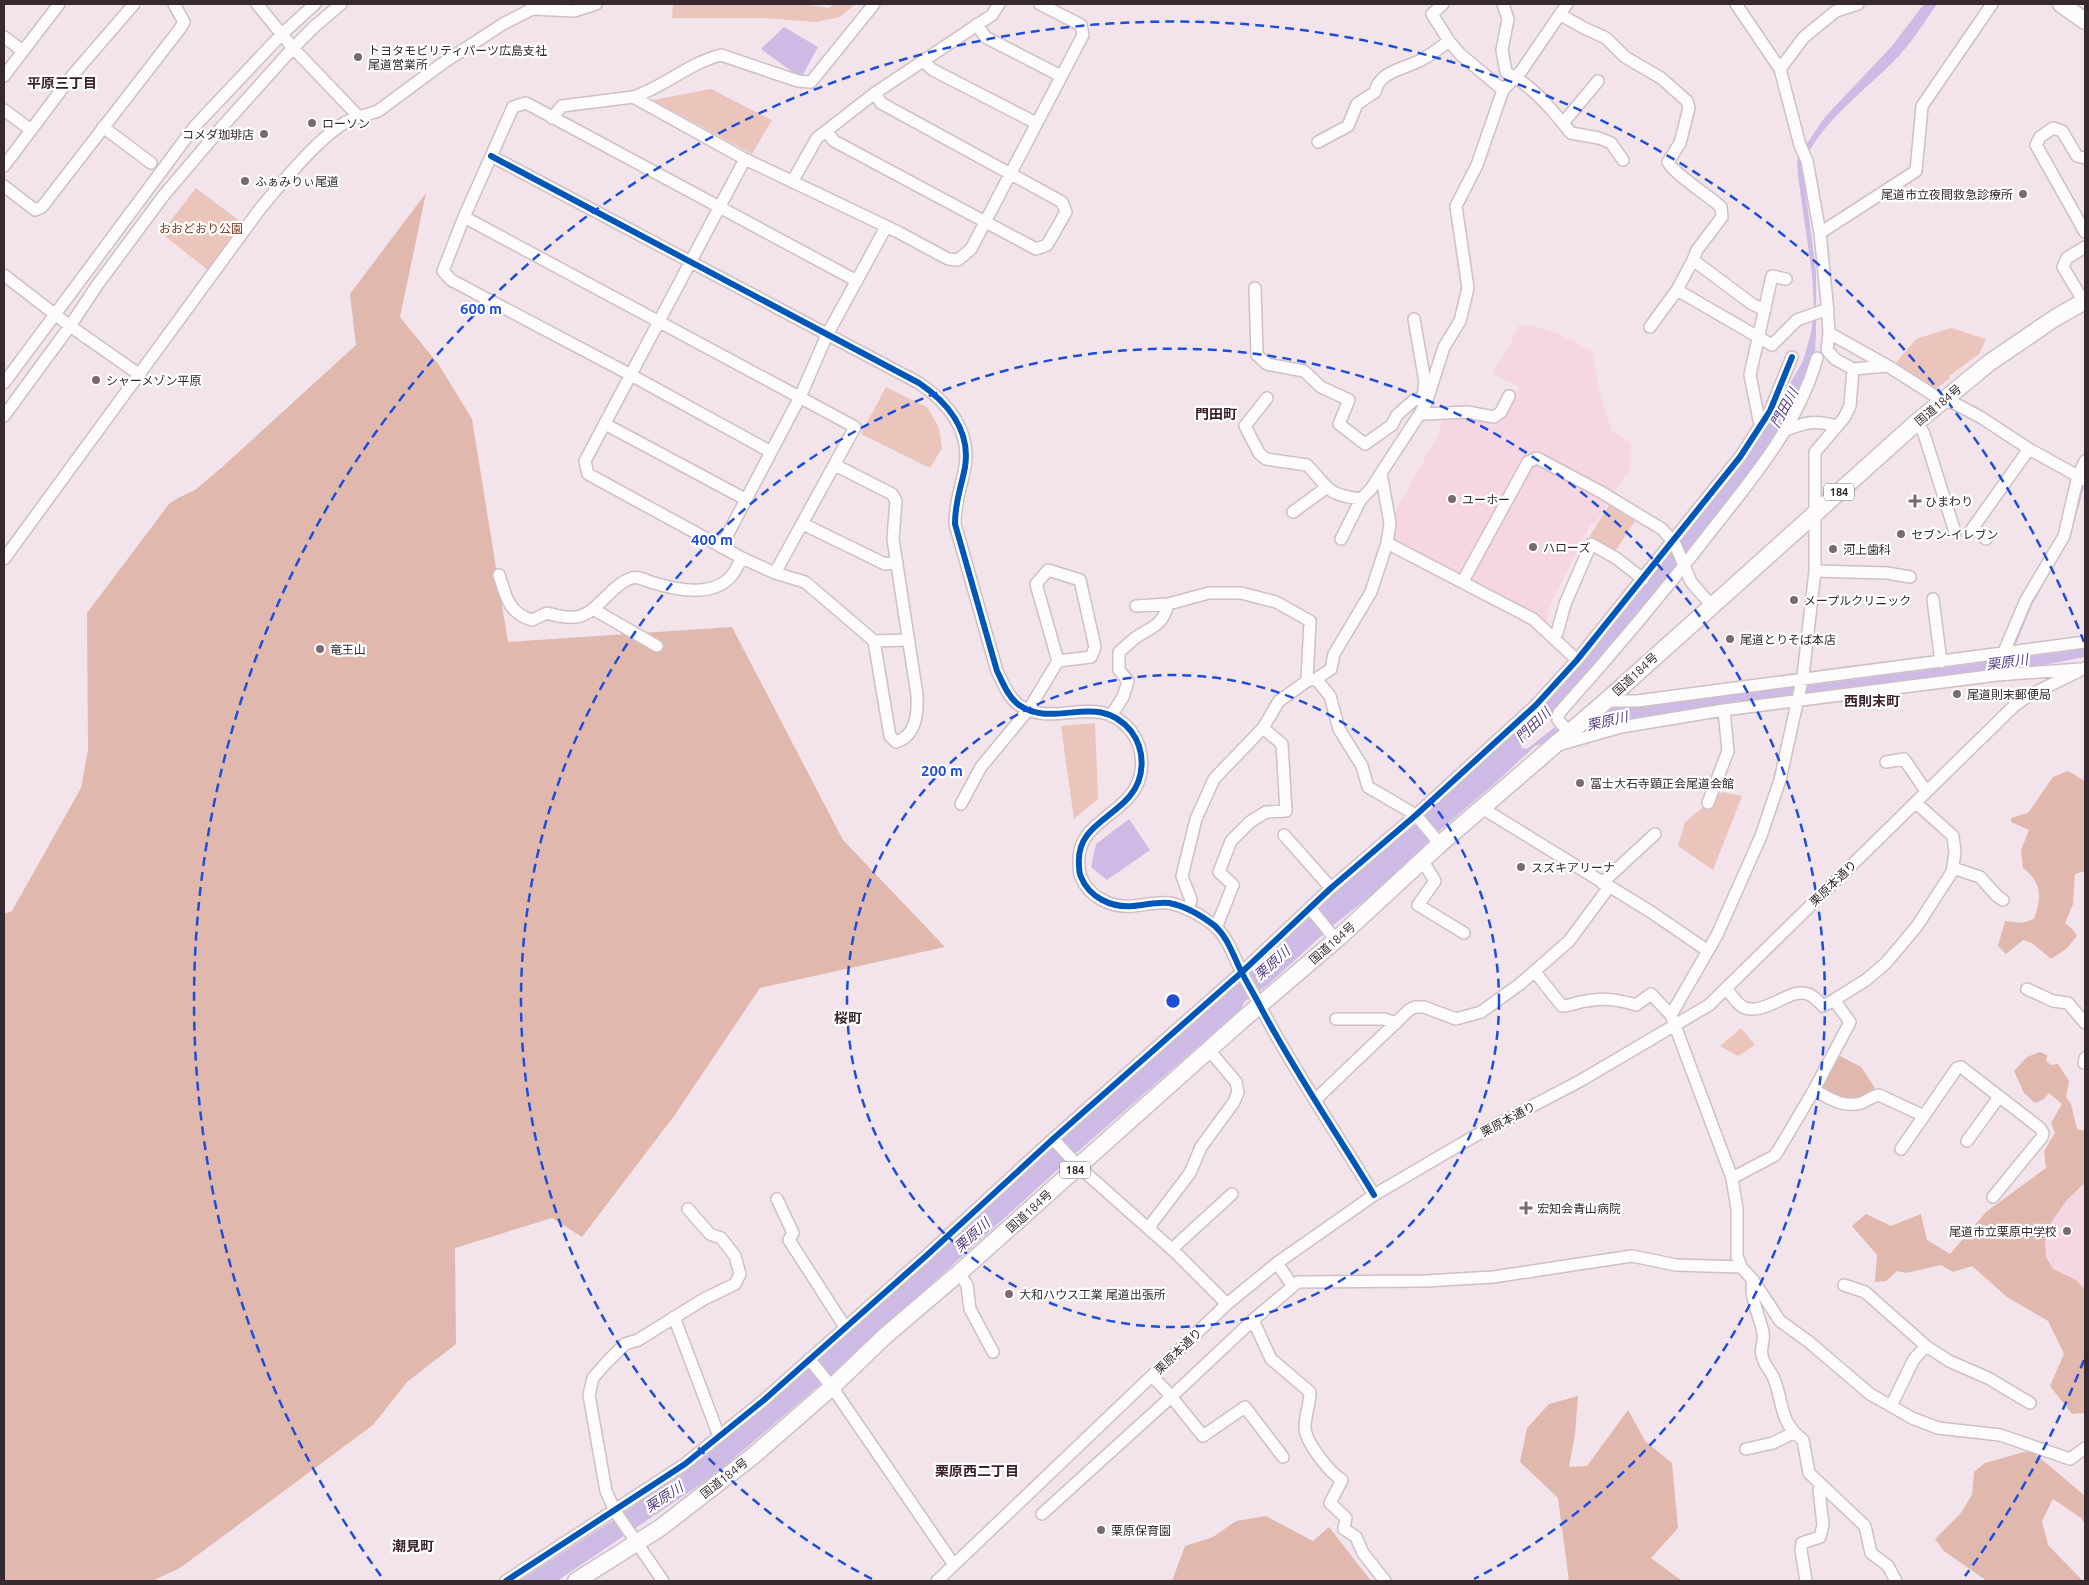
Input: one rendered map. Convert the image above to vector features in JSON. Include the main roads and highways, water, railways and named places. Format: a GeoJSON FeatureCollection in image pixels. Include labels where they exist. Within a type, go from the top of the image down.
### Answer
{"type":"FeatureCollection","features":[{"type":"Feature","properties":{"kind":"highway"},"geometry":{"type":"LineString","coordinates":[[2061,4],[2085,21]]}},
{"type":"Feature","properties":{"kind":"highway","name":"国道184号"},"geometry":{"type":"LineString","coordinates":[[576,1581],[633,1538],[660,1528],[753,1456],[829,1383],[959,1273],[1076,1164],[1209,1050],[1257,1000],[1422,860],[1437,841],[1482,808],[1562,736],[1606,701],[1917,422],[1989,363],[2055,318],[2084,301]]}},
{"type":"Feature","properties":{"kind":"water"},"geometry":{"type":"Polygon","coordinates":[[[1924,4],[1937,4],[1899,55],[1843,109],[1820,135],[1802,165],[1816,272],[1815,350],[1784,426],[1694,547],[1559,709],[1522,742],[1521,748],[1527,749],[1555,727],[1556,730],[1616,707],[1796,687],[2085,649],[2085,657],[2043,665],[1804,693],[1640,718],[1603,727],[1594,727],[1535,746],[1438,832],[1378,890],[1331,927],[1269,984],[1244,1002],[1241,1009],[1074,1155],[830,1376],[726,1465],[701,1484],[557,1581],[519,1581],[615,1519],[670,1480],[1056,1146],[1174,1038],[1236,985],[1295,928],[1416,823],[1553,690],[1764,429],[1803,361],[1811,333],[1814,307],[1812,274],[1798,176],[1797,161],[1799,155],[1825,117],[1892,46],[1924,4]]]}},
{"type":"Feature","properties":{"kind":"water"},"geometry":{"type":"Polygon","coordinates":[[[784,27],[818,47],[801,78],[761,49],[784,27]]]}},
{"type":"Feature","properties":{"kind":"water"},"geometry":{"type":"Polygon","coordinates":[[[2083,486],[2070,537],[2032,605],[2016,644],[2013,644],[2030,604],[2069,534],[2083,486]]]}},
{"type":"Feature","properties":{"kind":"water"},"geometry":{"type":"Polygon","coordinates":[[[1129,819],[1150,850],[1107,880],[1091,867],[1096,844],[1129,819]]]}},
{"type":"Feature","properties":{"kind":"place","name":"トヨタモビリティパーツ広島支社 尾道営業所"},"geometry":{"type":"Point","coordinates":[358,57]}},
{"type":"Feature","properties":{"kind":"place","name":"ローソン"},"geometry":{"type":"Point","coordinates":[312,123]}},
{"type":"Feature","properties":{"kind":"place","name":"コメダ珈琲店"},"geometry":{"type":"Point","coordinates":[264,134]}},
{"type":"Feature","properties":{"kind":"place","name":"ふぁみりぃ尾道"},"geometry":{"type":"Point","coordinates":[245,181]}},
{"type":"Feature","properties":{"kind":"place","name":"尾道市立夜間救急診療所"},"geometry":{"type":"Point","coordinates":[2023,194]}},
{"type":"Feature","properties":{"kind":"place","name":"シャーメゾン平原"},"geometry":{"type":"Point","coordinates":[96,380]}},
{"type":"Feature","properties":{"kind":"place","name":"ユーホー"},"geometry":{"type":"Point","coordinates":[1452,499]}},
{"type":"Feature","properties":{"kind":"place","name":"ひまわり"},"geometry":{"type":"Point","coordinates":[1915,501]}},
{"type":"Feature","properties":{"kind":"place","name":"セブン-イレブン"},"geometry":{"type":"Point","coordinates":[1901,534]}},
{"type":"Feature","properties":{"kind":"place","name":"ハローズ"},"geometry":{"type":"Point","coordinates":[1533,547]}},
{"type":"Feature","properties":{"kind":"place","name":"河上歯科"},"geometry":{"type":"Point","coordinates":[1833,549]}},
{"type":"Feature","properties":{"kind":"place","name":"メープルクリニック"},"geometry":{"type":"Point","coordinates":[1794,600]}},
{"type":"Feature","properties":{"kind":"place","name":"尾道とりそば本店"},"geometry":{"type":"Point","coordinates":[1730,639]}},
{"type":"Feature","properties":{"kind":"place","name":"竜王山"},"geometry":{"type":"Point","coordinates":[320,649]}},
{"type":"Feature","properties":{"kind":"place","name":"尾道則末郵便局"},"geometry":{"type":"Point","coordinates":[1957,694]}},
{"type":"Feature","properties":{"kind":"place","name":"冨士大石寺顕正会尾道会館"},"geometry":{"type":"Point","coordinates":[1580,783]}},
{"type":"Feature","properties":{"kind":"place","name":"スズキアリーナ"},"geometry":{"type":"Point","coordinates":[1521,867]}},
{"type":"Feature","properties":{"kind":"place","name":"宏知会青山病院"},"geometry":{"type":"Point","coordinates":[1526,1208]}},
{"type":"Feature","properties":{"kind":"place","name":"尾道市立栗原中学校"},"geometry":{"type":"Point","coordinates":[2067,1231]}},
{"type":"Feature","properties":{"kind":"place","name":"大和ハウス工業 尾道出張所"},"geometry":{"type":"Point","coordinates":[1009,1294]}},
{"type":"Feature","properties":{"kind":"place","name":"栗原保育園"},"geometry":{"type":"Point","coordinates":[1101,1530]}},
{"type":"Feature","properties":{"kind":"district","name":"平原三丁目"},"geometry":{"type":"Point","coordinates":[62,83]}},
{"type":"Feature","properties":{"kind":"district","name":"門田町"},"geometry":{"type":"Point","coordinates":[1216,414]}},
{"type":"Feature","properties":{"kind":"district","name":"西則末町"},"geometry":{"type":"Point","coordinates":[1872,701]}},
{"type":"Feature","properties":{"kind":"district","name":"桜町"},"geometry":{"type":"Point","coordinates":[848,1018]}},
{"type":"Feature","properties":{"kind":"district","name":"栗原西二丁目"},"geometry":{"type":"Point","coordinates":[977,1471]}},
{"type":"Feature","properties":{"kind":"district","name":"潮見町"},"geometry":{"type":"Point","coordinates":[413,1546]}},
{"type":"Feature","properties":{"kind":"park label","name":"おおどおり公園"},"geometry":{"type":"Point","coordinates":[201,228]}},
{"type":"Feature","properties":{"kind":"water label","name":"門田川"},"geometry":{"type":"Point","coordinates":[1784,408]}},
{"type":"Feature","properties":{"kind":"water label","name":"栗原川"},"geometry":{"type":"Point","coordinates":[2007,662]}},
{"type":"Feature","properties":{"kind":"water label","name":"栗原川"},"geometry":{"type":"Point","coordinates":[1607,721]}},
{"type":"Feature","properties":{"kind":"water label","name":"門田川"},"geometry":{"type":"Point","coordinates":[1533,725]}},
{"type":"Feature","properties":{"kind":"water label","name":"栗原川"},"geometry":{"type":"Point","coordinates":[1272,963]}},
{"type":"Feature","properties":{"kind":"water label","name":"栗原川"},"geometry":{"type":"Point","coordinates":[972,1235]}},
{"type":"Feature","properties":{"kind":"water label","name":"栗原川"},"geometry":{"type":"Point","coordinates":[664,1497]}}]}
